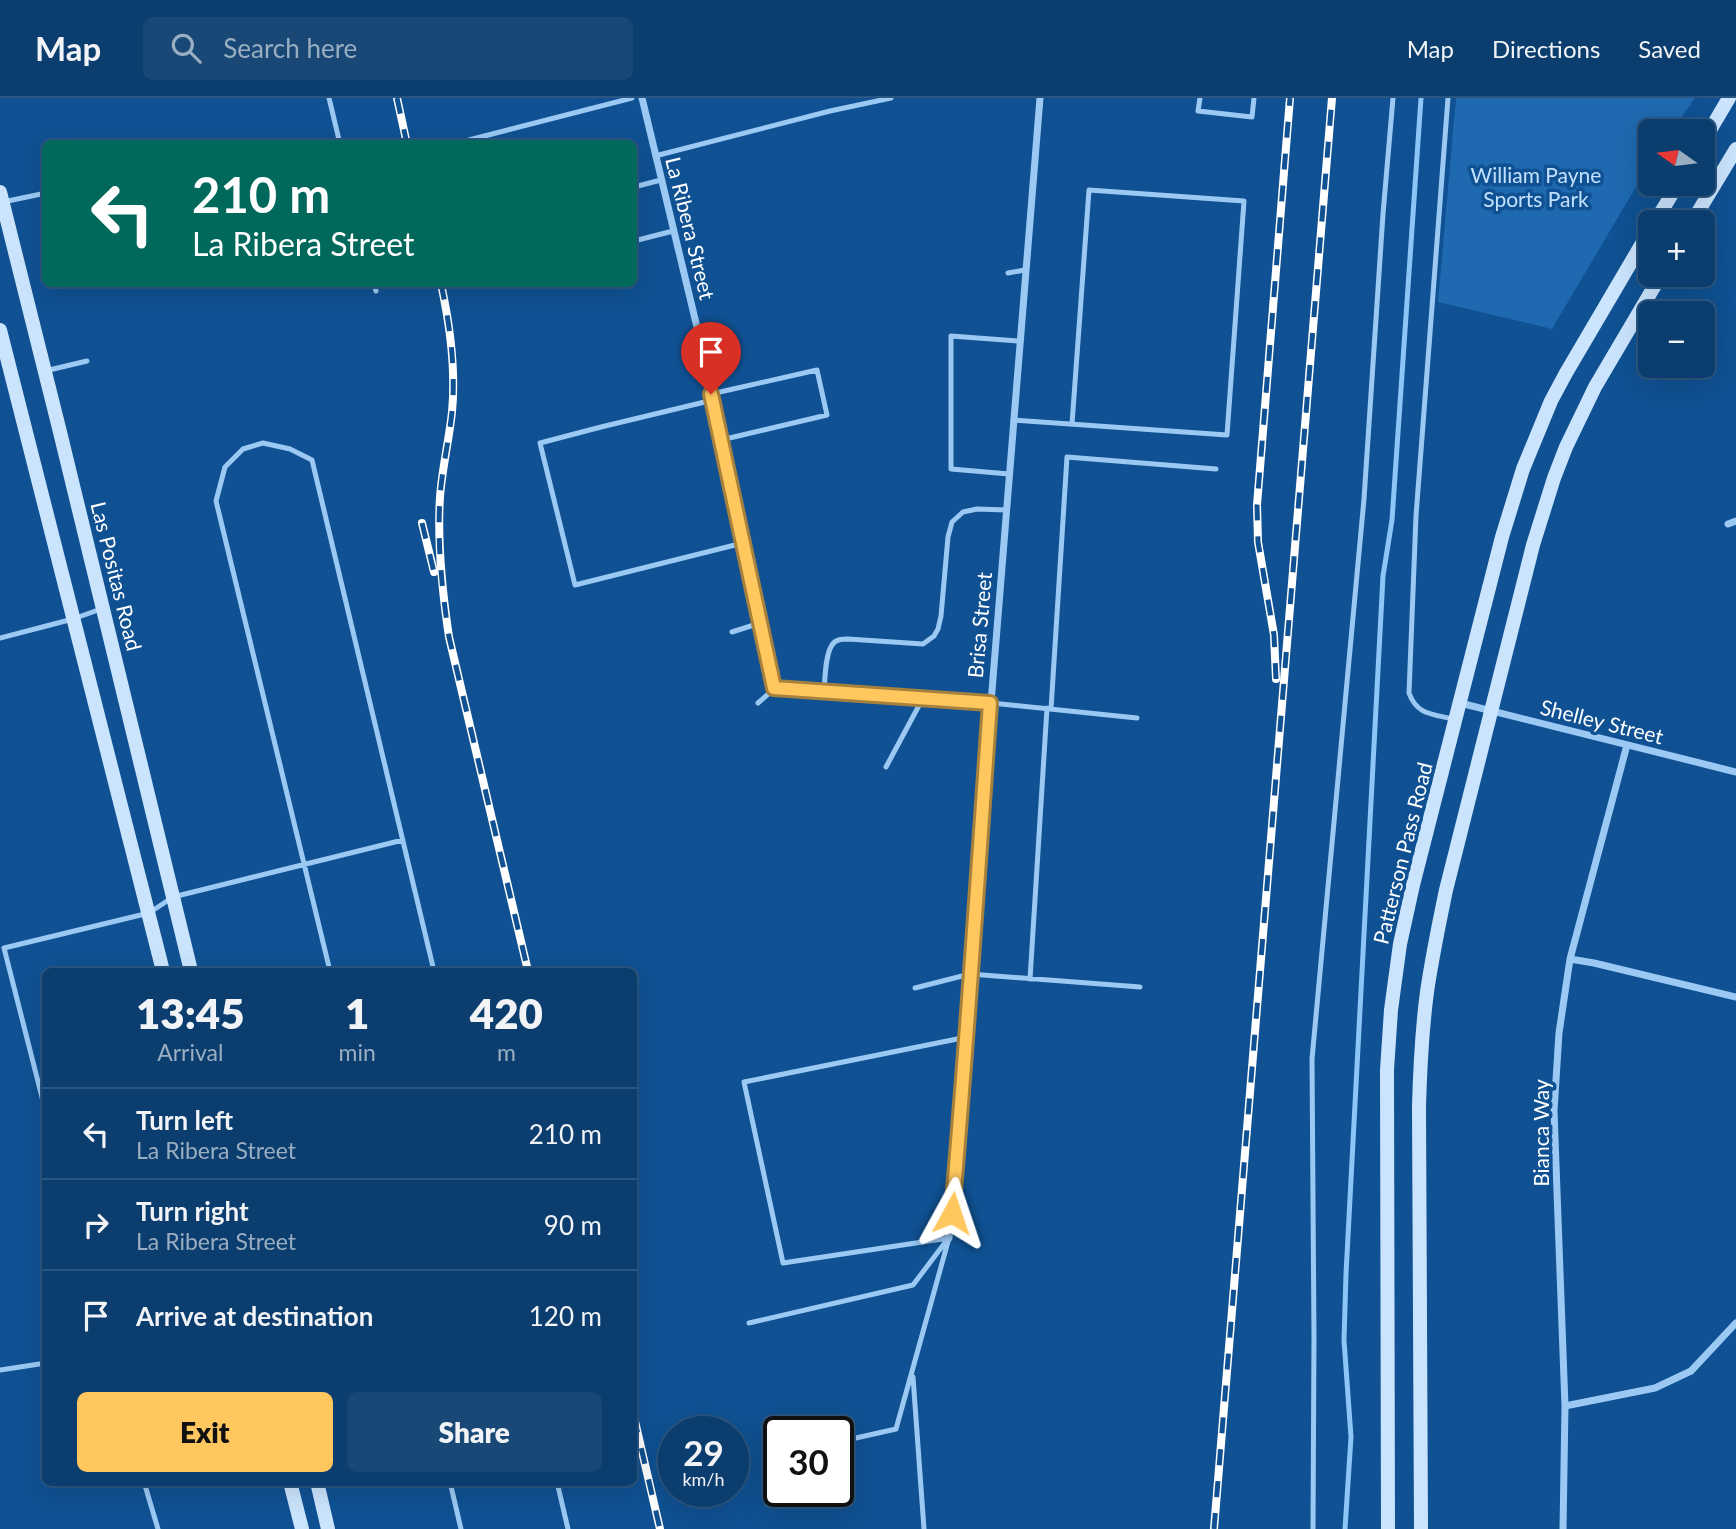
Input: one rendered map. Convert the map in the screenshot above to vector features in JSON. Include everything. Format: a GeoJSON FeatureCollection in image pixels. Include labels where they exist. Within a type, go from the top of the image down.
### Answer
{"type":"FeatureCollection","features":[{"type":"Feature","properties":{"kind":"main road"},"geometry":{"type":"LineString","coordinates":[[1715,122],[1729,98]]}},
{"type":"Feature","properties":{"kind":"main road"},"geometry":{"type":"LineString","coordinates":[[1699,210],[1736,149]]}},
{"type":"Feature","properties":{"kind":"main road","name":"Las Positas Road"},"geometry":{"type":"LineString","coordinates":[[1,199],[190,968]]}},
{"type":"Feature","properties":{"kind":"main road","name":"Patterson Pass Road"},"geometry":{"type":"LineString","coordinates":[[1388,1529],[1387,1070],[1391,1010],[1403,932],[1511,504],[1536,437],[1566,373],[1638,250]]}},
{"type":"Feature","properties":{"kind":"main road"},"geometry":{"type":"LineString","coordinates":[[1421,1529],[1419,1107],[1421,1055],[1434,943],[1536,534],[1562,458],[1595,387],[1654,287]]}},
{"type":"Feature","properties":{"kind":"main road"},"geometry":{"type":"LineString","coordinates":[[0,330],[162,968]]}},
{"type":"Feature","properties":{"kind":"main road"},"geometry":{"type":"LineString","coordinates":[[291,1486],[302,1529]]}},
{"type":"Feature","properties":{"kind":"main road"},"geometry":{"type":"LineString","coordinates":[[318,1486],[328,1529]]}},
{"type":"Feature","properties":{"kind":"street","name":"La Ribera Street"},"geometry":{"type":"LineString","coordinates":[[642,98],[702,348],[774,688]]}},
{"type":"Feature","properties":{"kind":"street","name":"Brisa Street"},"geometry":{"type":"LineString","coordinates":[[949,1238],[1040,98]]}},
{"type":"Feature","properties":{"kind":"street"},"geometry":{"type":"LineString","coordinates":[[1728,524],[1736,521]]}},
{"type":"Feature","properties":{"kind":"street"},"geometry":{"type":"LineString","coordinates":[[774,688],[990,703]]}},
{"type":"Feature","properties":{"kind":"street","name":"Shelley Street"},"geometry":{"type":"LineString","coordinates":[[1461,703],[1736,772]]}},
{"type":"Feature","properties":{"kind":"street","name":"Bianca Way"},"geometry":{"type":"LineString","coordinates":[[1563,1529],[1565,1406],[1554,1111],[1559,1033],[1570,960],[1627,746]]}},
{"type":"Feature","properties":{"kind":"street"},"geometry":{"type":"LineString","coordinates":[[1570,960],[1594,963],[1736,997]]}},
{"type":"Feature","properties":{"kind":"street"},"geometry":{"type":"LineString","coordinates":[[1565,1406],[1655,1388],[1692,1371],[1736,1323]]}},
{"type":"Feature","properties":{"kind":"lane"},"geometry":{"type":"LineString","coordinates":[[329,98],[339,140]]}},
{"type":"Feature","properties":{"kind":"lane"},"geometry":{"type":"LineString","coordinates":[[469,140],[632,98]]}},
{"type":"Feature","properties":{"kind":"lane"},"geometry":{"type":"LineString","coordinates":[[655,156],[891,98]]}},
{"type":"Feature","properties":{"kind":"lane"},"geometry":{"type":"LineString","coordinates":[[1200,98],[1198,111],[1252,117],[1254,98]]}},
{"type":"Feature","properties":{"kind":"lane"},"geometry":{"type":"LineString","coordinates":[[1313,1529],[1312,1059],[1364,499],[1393,98]]}},
{"type":"Feature","properties":{"kind":"lane"},"geometry":{"type":"LineString","coordinates":[[1448,98],[1417,502],[1409,693],[1417,708],[1423,712],[1456,720]]}},
{"type":"Feature","properties":{"kind":"lane"},"geometry":{"type":"LineString","coordinates":[[637,186],[661,180]]}},
{"type":"Feature","properties":{"kind":"lane"},"geometry":{"type":"LineString","coordinates":[[1013,420],[1227,435],[1244,201],[1089,190],[1072,424]]}},
{"type":"Feature","properties":{"kind":"lane"},"geometry":{"type":"LineString","coordinates":[[1,199],[42,194]]}},
{"type":"Feature","properties":{"kind":"lane"},"geometry":{"type":"LineString","coordinates":[[637,240],[673,231]]}},
{"type":"Feature","properties":{"kind":"lane"},"geometry":{"type":"LineString","coordinates":[[1009,273],[1025,270]]}},
{"type":"Feature","properties":{"kind":"lane"},"geometry":{"type":"LineString","coordinates":[[375,287],[376,291]]}},
{"type":"Feature","properties":{"kind":"lane"},"geometry":{"type":"LineString","coordinates":[[1009,474],[951,469],[951,336],[1019,341]]}},
{"type":"Feature","properties":{"kind":"lane"},"geometry":{"type":"LineString","coordinates":[[702,348],[734,341]]}},
{"type":"Feature","properties":{"kind":"lane"},"geometry":{"type":"LineString","coordinates":[[45,372],[87,361]]}},
{"type":"Feature","properties":{"kind":"lane"},"geometry":{"type":"LineString","coordinates":[[721,440],[827,415],[817,370],[540,443],[575,585],[743,544]]}},
{"type":"Feature","properties":{"kind":"lane"},"geometry":{"type":"LineString","coordinates":[[329,968],[216,501],[225,467],[243,449],[263,443],[290,449],[312,460],[433,968]]}},
{"type":"Feature","properties":{"kind":"lane"},"geometry":{"type":"LineString","coordinates":[[1030,979],[1067,457],[1216,469]]}},
{"type":"Feature","properties":{"kind":"lane"},"geometry":{"type":"LineString","coordinates":[[824,692],[828,655],[832,645],[838,640],[923,643],[934,636],[938,629],[952,522],[963,512],[977,509],[1006,510]]}},
{"type":"Feature","properties":{"kind":"lane"},"geometry":{"type":"LineString","coordinates":[[0,638],[103,609]]}},
{"type":"Feature","properties":{"kind":"lane"},"geometry":{"type":"LineString","coordinates":[[732,632],[760,623]]}},
{"type":"Feature","properties":{"kind":"lane"},"geometry":{"type":"LineString","coordinates":[[758,703],[774,688]]}},
{"type":"Feature","properties":{"kind":"lane"},"geometry":{"type":"LineString","coordinates":[[886,767],[923,698]]}},
{"type":"Feature","properties":{"kind":"lane"},"geometry":{"type":"LineString","coordinates":[[990,703],[1137,718]]}},
{"type":"Feature","properties":{"kind":"lane"},"geometry":{"type":"LineString","coordinates":[[42,1099],[2,949],[149,913],[173,897],[403,841]]}},
{"type":"Feature","properties":{"kind":"lane"},"geometry":{"type":"LineString","coordinates":[[915,988],[970,974],[1140,987]]}},
{"type":"Feature","properties":{"kind":"lane"},"geometry":{"type":"LineString","coordinates":[[949,1238],[783,1264],[744,1082],[967,1037]]}},
{"type":"Feature","properties":{"kind":"lane"},"geometry":{"type":"LineString","coordinates":[[749,1323],[912,1284],[949,1238]]}},
{"type":"Feature","properties":{"kind":"lane"},"geometry":{"type":"LineString","coordinates":[[854,1438],[896,1429],[949,1238]]}},
{"type":"Feature","properties":{"kind":"lane"},"geometry":{"type":"LineString","coordinates":[[0,1370],[42,1364]]}},
{"type":"Feature","properties":{"kind":"lane"},"geometry":{"type":"LineString","coordinates":[[912,1370],[925,1529]]}},
{"type":"Feature","properties":{"kind":"lane"},"geometry":{"type":"LineString","coordinates":[[145,1486],[158,1529]]}},
{"type":"Feature","properties":{"kind":"lane"},"geometry":{"type":"LineString","coordinates":[[450,1486],[461,1529]]}},
{"type":"Feature","properties":{"kind":"lane"},"geometry":{"type":"LineString","coordinates":[[558,1486],[568,1529]]}},
{"type":"Feature","properties":{"kind":"green space","name":"William Payne Sports Park"},"geometry":{"type":"Polygon","coordinates":[[[1456,98],[1695,98],[1680,119],[1638,119],[1638,183],[1552,329],[1438,302],[1456,98]]]}},
{"type":"Feature","properties":{"kind":"waterway"},"geometry":{"type":"LineString","coordinates":[[1345,1529],[1351,1437],[1344,1340],[1346,1274],[1383,576],[1392,520],[1421,98]]}},
{"type":"Feature","properties":{"kind":"railway"},"geometry":{"type":"LineString","coordinates":[[397,98],[406,140]]}},
{"type":"Feature","properties":{"kind":"railway"},"geometry":{"type":"LineString","coordinates":[[1276,679],[1274,635],[1258,542],[1257,505],[1290,98]]}},
{"type":"Feature","properties":{"kind":"railway"},"geometry":{"type":"LineString","coordinates":[[1214,1529],[1332,98]]}},
{"type":"Feature","properties":{"kind":"railway"},"geometry":{"type":"LineString","coordinates":[[442,287],[453,363],[452,412],[439,515],[444,602],[449,637],[527,968]]}},
{"type":"Feature","properties":{"kind":"railway"},"geometry":{"type":"LineString","coordinates":[[422,523],[434,572]]}},
{"type":"Feature","properties":{"kind":"railway"},"geometry":{"type":"LineString","coordinates":[[637,1430],[660,1529]]}},
{"type":"Feature","properties":{"kind":"route"},"geometry":{"type":"LineString","coordinates":[[711,394],[774,688],[990,703],[952,1213]]}}]}
